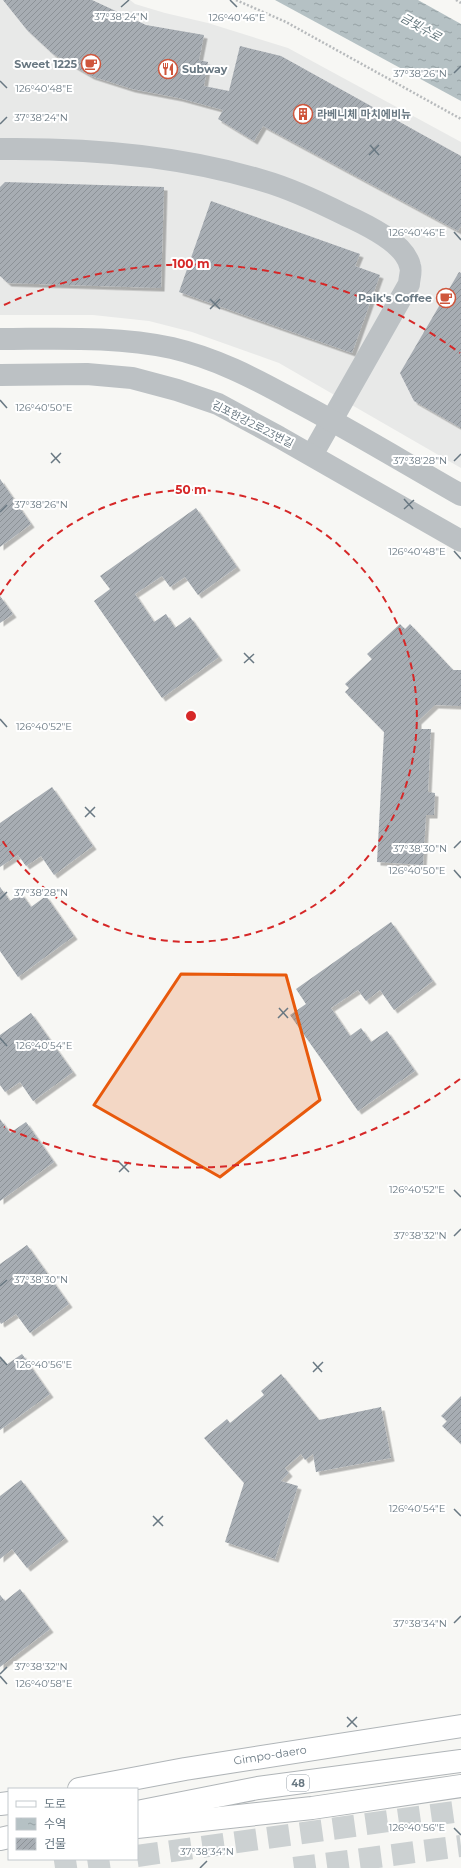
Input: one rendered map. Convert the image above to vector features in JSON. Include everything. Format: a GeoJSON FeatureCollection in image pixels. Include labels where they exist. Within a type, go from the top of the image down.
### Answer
{"type":"FeatureCollection","features":[{"type":"Feature","properties":{"kind":"main road","name":"Gimpo-daero"},"geometry":{"type":"LineString","coordinates":[[84,1788],[185,1769],[461,1726]]}},
{"type":"Feature","properties":{"kind":"main road","name":"48"},"geometry":{"type":"LineString","coordinates":[[138,1812],[258,1788],[461,1761]]}},
{"type":"Feature","properties":{"kind":"main road"},"geometry":{"type":"LineString","coordinates":[[138,1827],[312,1808],[461,1786]]}},
{"type":"Feature","properties":{"kind":"street"},"geometry":{"type":"LineString","coordinates":[[0,149],[71,150],[142,156],[221,170],[265,181],[312,199],[361,222],[385,237],[404,253],[411,267],[409,284],[312,455]]}},
{"type":"Feature","properties":{"kind":"street"},"geometry":{"type":"LineString","coordinates":[[0,339],[90,339],[131,341],[173,349],[239,370],[332,420],[461,495]]}},
{"type":"Feature","properties":{"kind":"street","name":"김포한강2로23번길"},"geometry":{"type":"LineString","coordinates":[[0,375],[87,374],[132,378],[177,390],[218,404],[312,455],[461,541]]}},
{"type":"Feature","properties":{"kind":"path"},"geometry":{"type":"LineString","coordinates":[[236,0],[286,22],[461,119]]}},
{"type":"Feature","properties":{"kind":"path"},"geometry":{"type":"LineString","coordinates":[[456,0],[461,3]]}},
{"type":"Feature","properties":{"kind":"highlighted area"},"geometry":{"type":"Polygon","coordinates":[[[181,974],[286,975],[320,1100],[220,1177],[94,1105],[181,974]]]}},
{"type":"Feature","properties":{"kind":"shaded area"},"geometry":{"type":"Polygon","coordinates":[[[0,0],[130,0],[135,4],[165,13],[208,23],[288,48],[461,142],[461,468],[279,363],[192,332],[149,321],[93,315],[0,315],[0,0]]]}},
{"type":"Feature","properties":{"kind":"water","name":"금빛수로"},"geometry":{"type":"Polygon","coordinates":[[[275,0],[418,0],[461,24],[461,101],[275,0]]]}},
{"type":"Feature","properties":{"kind":"building","name":"라베니체 마치에비뉴"},"geometry":{"type":"Polygon","coordinates":[[[3,0],[92,0],[146,25],[204,35],[199,60],[208,62],[204,86],[229,91],[240,46],[281,56],[461,156],[461,226],[458,231],[263,126],[254,141],[218,119],[223,110],[179,98],[132,89],[91,76],[53,54],[27,30],[3,0]]]}},
{"type":"Feature","properties":{"kind":"building"},"geometry":{"type":"Polygon","coordinates":[[[5,182],[164,187],[161,288],[8,283],[0,276],[0,187],[5,182]]]}},
{"type":"Feature","properties":{"kind":"building"},"geometry":{"type":"Polygon","coordinates":[[[211,201],[360,254],[355,266],[380,275],[352,353],[179,292],[211,201]]]}},
{"type":"Feature","properties":{"kind":"building"},"geometry":{"type":"Polygon","coordinates":[[[459,272],[461,273],[461,428],[414,401],[400,373],[459,272]]]}},
{"type":"Feature","properties":{"kind":"building"},"geometry":{"type":"Polygon","coordinates":[[[0,479],[31,524],[0,547],[0,479]]]}},
{"type":"Feature","properties":{"kind":"building"},"geometry":{"type":"Polygon","coordinates":[[[196,508],[237,567],[198,595],[185,577],[170,587],[162,576],[135,594],[154,622],[166,614],[175,628],[190,617],[219,657],[162,698],[94,601],[110,589],[100,576],[196,508]]]}},
{"type":"Feature","properties":{"kind":"building"},"geometry":{"type":"Polygon","coordinates":[[[0,596],[13,614],[0,623],[0,596]]]}},
{"type":"Feature","properties":{"kind":"building"},"geometry":{"type":"Polygon","coordinates":[[[400,624],[405,629],[410,624],[453,670],[461,670],[461,706],[435,705],[418,721],[418,729],[431,729],[428,792],[435,793],[434,815],[426,815],[423,865],[377,862],[384,732],[345,692],[349,688],[345,684],[372,659],[367,654],[400,624]]]}},
{"type":"Feature","properties":{"kind":"building"},"geometry":{"type":"Polygon","coordinates":[[[52,787],[93,846],[54,875],[41,856],[26,866],[18,855],[0,867],[0,823],[52,787]]]}},
{"type":"Feature","properties":{"kind":"building"},"geometry":{"type":"Polygon","coordinates":[[[0,887],[10,901],[21,893],[31,907],[46,896],[74,936],[18,977],[0,951],[0,887]]]}},
{"type":"Feature","properties":{"kind":"building"},"geometry":{"type":"Polygon","coordinates":[[[391,922],[433,981],[394,1010],[380,990],[366,1001],[358,990],[331,1008],[350,1036],[361,1028],[371,1042],[387,1031],[415,1071],[358,1111],[290,1015],[306,1004],[296,989],[391,922]]]}},
{"type":"Feature","properties":{"kind":"building"},"geometry":{"type":"Polygon","coordinates":[[[31,1013],[73,1072],[33,1101],[20,1082],[5,1092],[0,1085],[0,1035],[31,1013]]]}},
{"type":"Feature","properties":{"kind":"building"},"geometry":{"type":"Polygon","coordinates":[[[0,1119],[10,1133],[26,1122],[54,1162],[0,1201],[0,1119]]]}},
{"type":"Feature","properties":{"kind":"building"},"geometry":{"type":"Polygon","coordinates":[[[27,1245],[69,1304],[30,1333],[16,1314],[1,1324],[0,1322],[0,1264],[27,1245]]]}},
{"type":"Feature","properties":{"kind":"building"},"geometry":{"type":"Polygon","coordinates":[[[22,1354],[50,1394],[0,1430],[0,1356],[6,1365],[22,1354]]]}},
{"type":"Feature","properties":{"kind":"building"},"geometry":{"type":"Polygon","coordinates":[[[281,1374],[319,1420],[381,1407],[391,1458],[316,1472],[313,1454],[305,1460],[301,1454],[285,1468],[289,1473],[281,1481],[298,1486],[275,1559],[225,1542],[244,1483],[204,1438],[227,1419],[230,1423],[264,1395],[261,1391],[281,1374]]]}},
{"type":"Feature","properties":{"kind":"building"},"geometry":{"type":"Polygon","coordinates":[[[461,1396],[461,1444],[442,1426],[447,1421],[441,1416],[461,1396]]]}},
{"type":"Feature","properties":{"kind":"building"},"geometry":{"type":"Polygon","coordinates":[[[21,1480],[65,1538],[27,1568],[12,1549],[0,1559],[0,1496],[21,1480]]]}},
{"type":"Feature","properties":{"kind":"building"},"geometry":{"type":"Polygon","coordinates":[[[20,1589],[50,1629],[0,1667],[0,1595],[5,1601],[20,1589]]]}},
{"type":"Feature","properties":{"kind":"tunnel"},"geometry":{"type":"LineString","coordinates":[[138,1856],[461,1811]]}},
{"type":"Feature","properties":{"kind":"tunnel"},"geometry":{"type":"LineString","coordinates":[[294,1868],[461,1846]]}},
{"type":"Feature","properties":{"kind":"tunnel"},"geometry":{"type":"LineString","coordinates":[[55,1868],[110,1860]]}},
{"type":"Feature","properties":{"kind":"place","name":"Sweet 1225"},"geometry":{"type":"Point","coordinates":[91,64]}},
{"type":"Feature","properties":{"kind":"place","name":"Subway"},"geometry":{"type":"Point","coordinates":[168,69]}},
{"type":"Feature","properties":{"kind":"place","name":"라베니체 마치에비뉴"},"geometry":{"type":"Point","coordinates":[303,114]}},
{"type":"Feature","properties":{"kind":"place","name":"Paik's Coffee"},"geometry":{"type":"Point","coordinates":[446,298]}}]}
